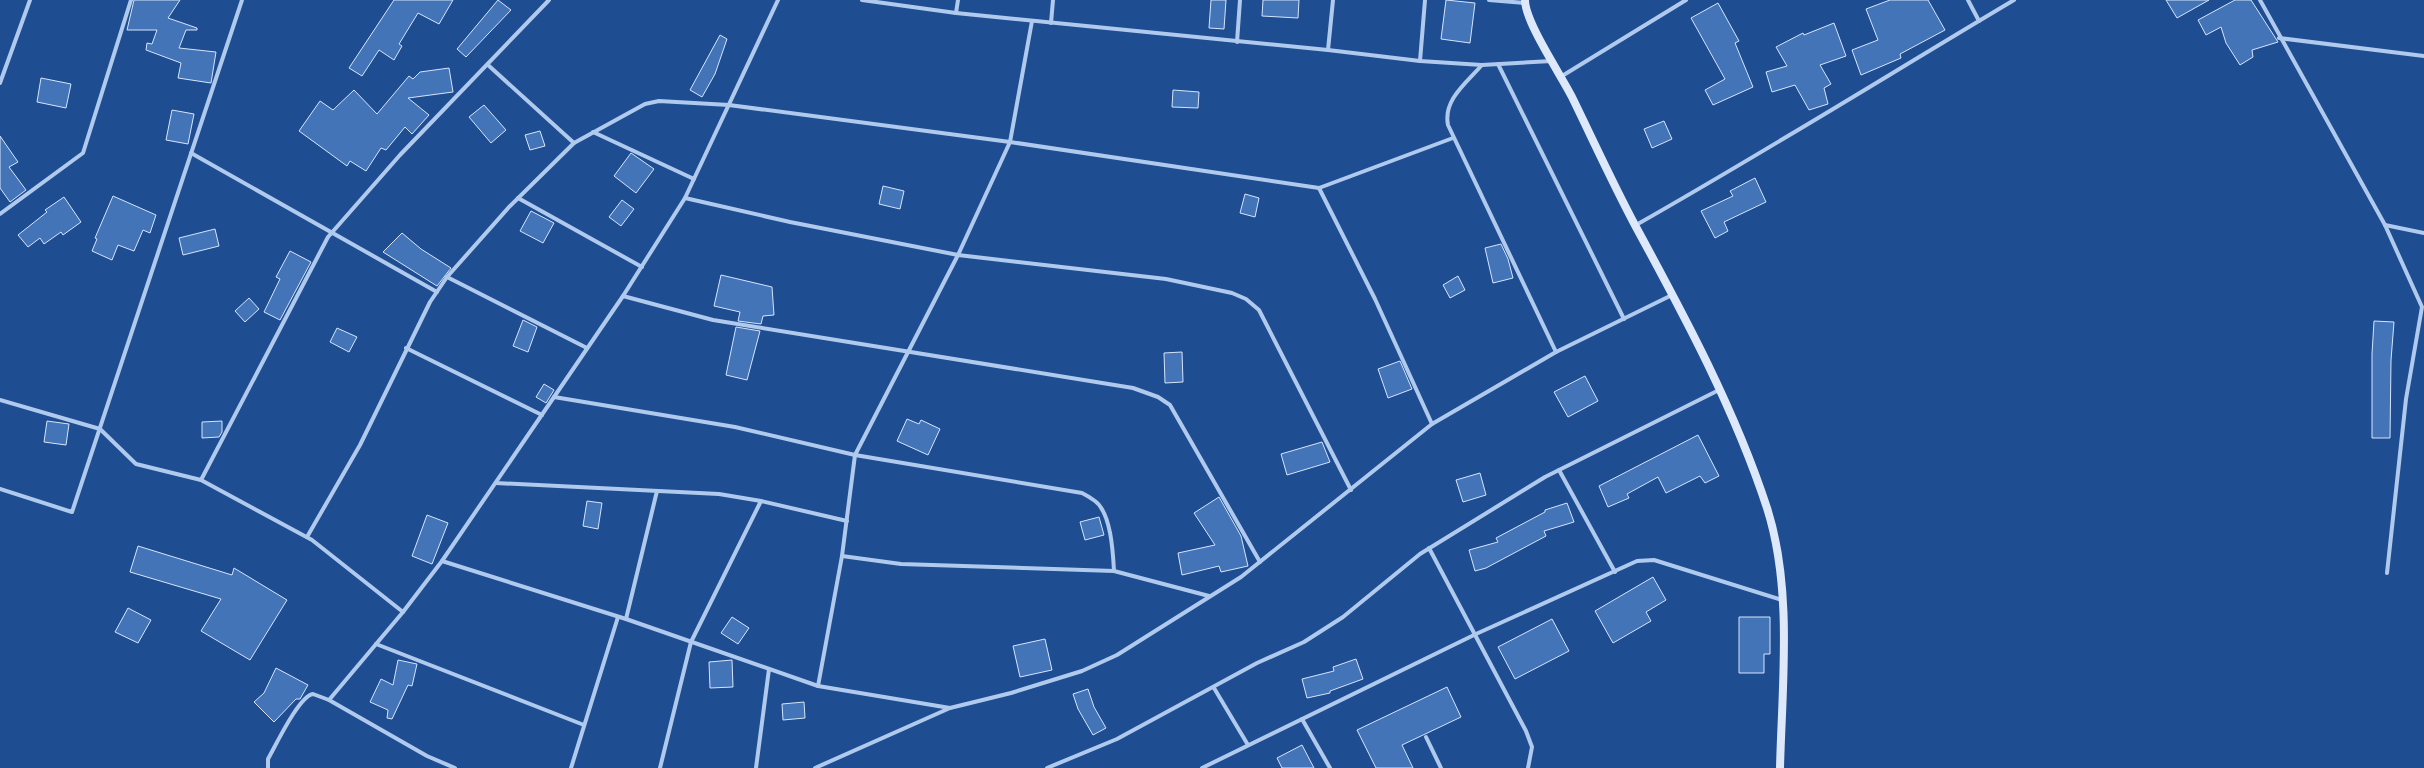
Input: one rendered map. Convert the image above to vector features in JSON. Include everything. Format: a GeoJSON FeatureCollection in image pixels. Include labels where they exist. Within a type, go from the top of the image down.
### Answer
{"type":"FeatureCollection","features":[{"type":"Feature","properties":{"kind":"main road"},"geometry":{"type":"LineString","coordinates":[[1525,2],[1553,61],[1562,76],[1636,225],[1674,294],[1719,390],[1768,509],[1781,568],[1784,639],[1780,768]]}},
{"type":"Feature","properties":{"kind":"street"},"geometry":{"type":"LineString","coordinates":[[0,83],[30,0]]}},
{"type":"Feature","properties":{"kind":"street"},"geometry":{"type":"LineString","coordinates":[[0,214],[83,153],[131,0]]}},
{"type":"Feature","properties":{"kind":"street"},"geometry":{"type":"LineString","coordinates":[[0,489],[72,512],[242,0]]}},
{"type":"Feature","properties":{"kind":"street"},"geometry":{"type":"LineString","coordinates":[[201,480],[332,232],[400,155],[549,0]]}},
{"type":"Feature","properties":{"kind":"street"},"geometry":{"type":"LineString","coordinates":[[329,700],[403,612],[442,561],[642,267],[685,198],[778,0]]}},
{"type":"Feature","properties":{"kind":"street"},"geometry":{"type":"LineString","coordinates":[[862,0],[956,13],[1328,50],[1420,61],[1482,65],[1553,61]]}},
{"type":"Feature","properties":{"kind":"street"},"geometry":{"type":"LineString","coordinates":[[956,13],[958,0]]}},
{"type":"Feature","properties":{"kind":"street"},"geometry":{"type":"LineString","coordinates":[[1051,23],[1053,0]]}},
{"type":"Feature","properties":{"kind":"street"},"geometry":{"type":"LineString","coordinates":[[1237,42],[1240,0]]}},
{"type":"Feature","properties":{"kind":"street"},"geometry":{"type":"LineString","coordinates":[[1328,50],[1333,0]]}},
{"type":"Feature","properties":{"kind":"street"},"geometry":{"type":"LineString","coordinates":[[1420,61],[1425,0]]}},
{"type":"Feature","properties":{"kind":"street"},"geometry":{"type":"LineString","coordinates":[[1488,0],[1525,2]]}},
{"type":"Feature","properties":{"kind":"street"},"geometry":{"type":"LineString","coordinates":[[1562,76],[1686,0]]}},
{"type":"Feature","properties":{"kind":"street"},"geometry":{"type":"LineString","coordinates":[[1968,0],[1979,20]]}},
{"type":"Feature","properties":{"kind":"street"},"geometry":{"type":"LineString","coordinates":[[1636,225],[1735,168],[1814,119],[2014,0]]}},
{"type":"Feature","properties":{"kind":"street"},"geometry":{"type":"LineString","coordinates":[[2260,0],[2279,38],[2385,225],[2423,307],[2406,399],[2386,573]]}},
{"type":"Feature","properties":{"kind":"street"},"geometry":{"type":"LineString","coordinates":[[818,686],[842,556],[855,455],[958,255],[1010,142],[1032,21]]}},
{"type":"Feature","properties":{"kind":"street"},"geometry":{"type":"LineString","coordinates":[[2279,38],[2424,56]]}},
{"type":"Feature","properties":{"kind":"street"},"geometry":{"type":"LineString","coordinates":[[1498,64],[1624,319]]}},
{"type":"Feature","properties":{"kind":"street"},"geometry":{"type":"LineString","coordinates":[[488,65],[574,143]]}},
{"type":"Feature","properties":{"kind":"street"},"geometry":{"type":"LineString","coordinates":[[1482,65],[1450,102],[1447,109],[1447,120],[1453,138],[1556,352]]}},
{"type":"Feature","properties":{"kind":"street"},"geometry":{"type":"LineString","coordinates":[[307,537],[360,445],[406,348],[447,277],[518,198],[574,143],[646,104],[659,100],[729,105],[1010,142],[1319,188],[1453,138]]}},
{"type":"Feature","properties":{"kind":"street"},"geometry":{"type":"LineString","coordinates":[[593,132],[694,179]]}},
{"type":"Feature","properties":{"kind":"street"},"geometry":{"type":"LineString","coordinates":[[191,153],[437,292]]}},
{"type":"Feature","properties":{"kind":"street"},"geometry":{"type":"LineString","coordinates":[[1319,188],[1375,299],[1432,424]]}},
{"type":"Feature","properties":{"kind":"street"},"geometry":{"type":"LineString","coordinates":[[518,198],[642,267]]}},
{"type":"Feature","properties":{"kind":"street"},"geometry":{"type":"LineString","coordinates":[[685,198],[790,222],[958,255],[1166,279],[1232,293],[1246,299],[1259,310],[1271,330],[1351,490]]}},
{"type":"Feature","properties":{"kind":"street"},"geometry":{"type":"LineString","coordinates":[[2385,225],[2424,233]]}},
{"type":"Feature","properties":{"kind":"street"},"geometry":{"type":"LineString","coordinates":[[447,277],[587,348]]}},
{"type":"Feature","properties":{"kind":"street"},"geometry":{"type":"LineString","coordinates":[[815,768],[950,708],[1018,691],[1082,670],[1117,655],[1260,562],[1432,424],[1556,352],[1674,294]]}},
{"type":"Feature","properties":{"kind":"street"},"geometry":{"type":"LineString","coordinates":[[623,296],[713,320],[1132,388],[1158,397],[1170,405],[1260,562]]}},
{"type":"Feature","properties":{"kind":"street"},"geometry":{"type":"LineString","coordinates":[[406,348],[542,415]]}},
{"type":"Feature","properties":{"kind":"street"},"geometry":{"type":"LineString","coordinates":[[1047,768],[1117,739],[1214,688],[1257,663],[1304,642],[1343,617],[1429,548],[1560,470],[1719,390]]}},
{"type":"Feature","properties":{"kind":"street"},"geometry":{"type":"LineString","coordinates":[[554,397],[735,427],[855,455],[1082,493],[1097,502],[1106,518],[1113,548],[1114,571]]}},
{"type":"Feature","properties":{"kind":"street"},"geometry":{"type":"LineString","coordinates":[[0,400],[100,429],[136,464],[201,480],[307,537],[403,612]]}},
{"type":"Feature","properties":{"kind":"street"},"geometry":{"type":"LineString","coordinates":[[1560,470],[1614,572]]}},
{"type":"Feature","properties":{"kind":"street"},"geometry":{"type":"LineString","coordinates":[[496,483],[719,494],[761,501],[847,521]]}},
{"type":"Feature","properties":{"kind":"street"},"geometry":{"type":"LineString","coordinates":[[626,619],[657,491]]}},
{"type":"Feature","properties":{"kind":"street"},"geometry":{"type":"LineString","coordinates":[[660,768],[691,642],[761,501]]}},
{"type":"Feature","properties":{"kind":"street"},"geometry":{"type":"LineString","coordinates":[[1429,548],[1476,634],[1526,731],[1532,748],[1528,768]]}},
{"type":"Feature","properties":{"kind":"street"},"geometry":{"type":"LineString","coordinates":[[842,556],[901,564],[1114,571],[1209,596]]}},
{"type":"Feature","properties":{"kind":"street"},"geometry":{"type":"LineString","coordinates":[[1202,768],[1476,634],[1637,561],[1654,560],[1782,600]]}},
{"type":"Feature","properties":{"kind":"street"},"geometry":{"type":"LineString","coordinates":[[442,561],[626,619],[818,686],[950,708]]}},
{"type":"Feature","properties":{"kind":"street"},"geometry":{"type":"LineString","coordinates":[[571,768],[618,617]]}},
{"type":"Feature","properties":{"kind":"street"},"geometry":{"type":"LineString","coordinates":[[376,644],[584,725]]}},
{"type":"Feature","properties":{"kind":"street"},"geometry":{"type":"LineString","coordinates":[[756,768],[769,669]]}},
{"type":"Feature","properties":{"kind":"street"},"geometry":{"type":"LineString","coordinates":[[1214,688],[1248,746]]}},
{"type":"Feature","properties":{"kind":"street"},"geometry":{"type":"LineString","coordinates":[[268,768],[268,759],[305,697],[317,694],[427,756],[454,768]]}},
{"type":"Feature","properties":{"kind":"street"},"geometry":{"type":"LineString","coordinates":[[1302,719],[1330,768]]}},
{"type":"Feature","properties":{"kind":"street"},"geometry":{"type":"LineString","coordinates":[[1426,738],[1441,768]]}},
{"type":"Feature","properties":{"kind":"building"},"geometry":{"type":"Polygon","coordinates":[[[134,0],[180,0],[168,18],[197,28],[197,30],[186,30],[179,48],[216,52],[211,83],[178,78],[181,63],[146,50],[147,43],[152,44],[157,30],[127,30],[134,0]]]}},
{"type":"Feature","properties":{"kind":"building"},"geometry":{"type":"Polygon","coordinates":[[[394,0],[453,0],[439,24],[418,13],[399,44],[402,46],[394,60],[379,50],[362,76],[349,68],[394,0]]]}},
{"type":"Feature","properties":{"kind":"building"},"geometry":{"type":"Polygon","coordinates":[[[498,0],[511,10],[466,57],[457,49],[498,0]]]}},
{"type":"Feature","properties":{"kind":"building"},"geometry":{"type":"Polygon","coordinates":[[[1211,0],[1226,0],[1224,29],[1209,28],[1211,0]]]}},
{"type":"Feature","properties":{"kind":"building"},"geometry":{"type":"Polygon","coordinates":[[[1263,0],[1299,0],[1298,18],[1262,16],[1263,0]]]}},
{"type":"Feature","properties":{"kind":"building"},"geometry":{"type":"Polygon","coordinates":[[[1446,0],[1475,3],[1470,43],[1441,39],[1446,0]]]}},
{"type":"Feature","properties":{"kind":"building"},"geometry":{"type":"Polygon","coordinates":[[[1890,0],[1928,0],[1945,30],[1900,54],[1901,58],[1861,75],[1852,50],[1878,40],[1866,9],[1890,0]]]}},
{"type":"Feature","properties":{"kind":"building"},"geometry":{"type":"Polygon","coordinates":[[[2166,0],[2209,0],[2177,18],[2166,0]]]}},
{"type":"Feature","properties":{"kind":"building"},"geometry":{"type":"Polygon","coordinates":[[[2235,0],[2251,0],[2278,42],[2252,50],[2253,57],[2240,65],[2226,43],[2221,27],[2206,35],[2198,20],[2235,0]]]}},
{"type":"Feature","properties":{"kind":"building"},"geometry":{"type":"Polygon","coordinates":[[[1718,3],[1739,41],[1735,43],[1753,87],[1713,105],[1705,90],[1725,79],[1691,18],[1718,3]]]}},
{"type":"Feature","properties":{"kind":"building"},"geometry":{"type":"Polygon","coordinates":[[[1834,23],[1846,56],[1820,65],[1831,84],[1824,88],[1828,104],[1809,110],[1795,85],[1772,92],[1766,72],[1787,66],[1776,47],[1803,33],[1804,35],[1834,23]]]}},
{"type":"Feature","properties":{"kind":"building"},"geometry":{"type":"Polygon","coordinates":[[[720,35],[727,39],[715,74],[702,97],[690,90],[720,35]]]}},
{"type":"Feature","properties":{"kind":"building"},"geometry":{"type":"Polygon","coordinates":[[[449,68],[453,92],[408,98],[429,115],[412,134],[405,127],[386,150],[381,148],[366,171],[350,161],[347,166],[299,131],[320,101],[333,110],[354,90],[377,114],[409,76],[413,79],[420,72],[449,68]]]}},
{"type":"Feature","properties":{"kind":"building"},"geometry":{"type":"Polygon","coordinates":[[[41,78],[71,84],[66,108],[37,102],[41,78]]]}},
{"type":"Feature","properties":{"kind":"building"},"geometry":{"type":"Polygon","coordinates":[[[1173,90],[1199,92],[1198,108],[1172,107],[1173,90]]]}},
{"type":"Feature","properties":{"kind":"building"},"geometry":{"type":"Polygon","coordinates":[[[484,105],[506,130],[491,143],[469,117],[484,105]]]}},
{"type":"Feature","properties":{"kind":"building"},"geometry":{"type":"Polygon","coordinates":[[[172,110],[194,114],[188,144],[166,140],[172,110]]]}},
{"type":"Feature","properties":{"kind":"building"},"geometry":{"type":"Polygon","coordinates":[[[1664,121],[1672,139],[1652,148],[1644,129],[1664,121]]]}},
{"type":"Feature","properties":{"kind":"building"},"geometry":{"type":"Polygon","coordinates":[[[540,131],[545,146],[530,150],[525,135],[540,131]]]}},
{"type":"Feature","properties":{"kind":"building"},"geometry":{"type":"Polygon","coordinates":[[[0,136],[18,162],[9,167],[26,190],[10,202],[0,188],[0,136]]]}},
{"type":"Feature","properties":{"kind":"building"},"geometry":{"type":"Polygon","coordinates":[[[631,153],[654,169],[636,193],[614,176],[631,153]]]}},
{"type":"Feature","properties":{"kind":"building"},"geometry":{"type":"Polygon","coordinates":[[[1755,178],[1766,202],[1724,222],[1728,231],[1715,238],[1701,211],[1733,196],[1730,191],[1755,178]]]}},
{"type":"Feature","properties":{"kind":"building"},"geometry":{"type":"Polygon","coordinates":[[[883,186],[904,191],[900,209],[879,204],[883,186]]]}},
{"type":"Feature","properties":{"kind":"building"},"geometry":{"type":"Polygon","coordinates":[[[1245,194],[1259,198],[1255,217],[1240,213],[1245,194]]]}},
{"type":"Feature","properties":{"kind":"building"},"geometry":{"type":"Polygon","coordinates":[[[113,196],[156,215],[150,233],[143,230],[134,251],[118,245],[112,260],[92,251],[97,239],[95,238],[113,196]]]}},
{"type":"Feature","properties":{"kind":"building"},"geometry":{"type":"Polygon","coordinates":[[[64,197],[81,222],[63,235],[61,232],[44,244],[40,238],[28,247],[18,235],[47,212],[45,210],[64,197]]]}},
{"type":"Feature","properties":{"kind":"building"},"geometry":{"type":"Polygon","coordinates":[[[622,200],[634,209],[621,226],[609,217],[622,200]]]}},
{"type":"Feature","properties":{"kind":"building"},"geometry":{"type":"Polygon","coordinates":[[[531,211],[554,223],[543,243],[520,231],[531,211]]]}},
{"type":"Feature","properties":{"kind":"building"},"geometry":{"type":"Polygon","coordinates":[[[215,229],[219,246],[183,255],[179,238],[215,229]]]}},
{"type":"Feature","properties":{"kind":"building"},"geometry":{"type":"Polygon","coordinates":[[[402,233],[421,249],[451,268],[437,286],[383,252],[402,233]]]}},
{"type":"Feature","properties":{"kind":"building"},"geometry":{"type":"Polygon","coordinates":[[[1501,244],[1508,259],[1513,278],[1493,283],[1485,248],[1501,244]]]}},
{"type":"Feature","properties":{"kind":"building"},"geometry":{"type":"Polygon","coordinates":[[[290,251],[311,262],[280,320],[264,312],[280,279],[276,277],[290,251]]]}},
{"type":"Feature","properties":{"kind":"building"},"geometry":{"type":"Polygon","coordinates":[[[721,275],[772,287],[774,315],[763,316],[761,324],[738,321],[740,312],[714,306],[721,275]]]}},
{"type":"Feature","properties":{"kind":"building"},"geometry":{"type":"Polygon","coordinates":[[[1458,276],[1465,290],[1450,298],[1443,285],[1458,276]]]}},
{"type":"Feature","properties":{"kind":"building"},"geometry":{"type":"Polygon","coordinates":[[[249,298],[259,309],[245,322],[235,311],[249,298]]]}},
{"type":"Feature","properties":{"kind":"building"},"geometry":{"type":"Polygon","coordinates":[[[523,320],[537,327],[528,352],[513,346],[523,320]]]}},
{"type":"Feature","properties":{"kind":"building"},"geometry":{"type":"Polygon","coordinates":[[[2374,321],[2394,322],[2391,360],[2390,438],[2372,438],[2372,354],[2374,321]]]}},
{"type":"Feature","properties":{"kind":"building"},"geometry":{"type":"Polygon","coordinates":[[[736,327],[760,331],[747,380],[726,375],[736,327]]]}},
{"type":"Feature","properties":{"kind":"building"},"geometry":{"type":"Polygon","coordinates":[[[337,328],[357,337],[349,352],[330,342],[337,328]]]}},
{"type":"Feature","properties":{"kind":"building"},"geometry":{"type":"Polygon","coordinates":[[[1182,352],[1183,382],[1165,383],[1164,353],[1182,352]]]}},
{"type":"Feature","properties":{"kind":"building"},"geometry":{"type":"Polygon","coordinates":[[[1400,361],[1412,389],[1388,398],[1378,369],[1400,361]]]}},
{"type":"Feature","properties":{"kind":"building"},"geometry":{"type":"Polygon","coordinates":[[[1585,376],[1598,401],[1568,417],[1554,392],[1585,376]]]}},
{"type":"Feature","properties":{"kind":"building"},"geometry":{"type":"Polygon","coordinates":[[[544,384],[554,390],[546,403],[536,397],[544,384]]]}},
{"type":"Feature","properties":{"kind":"building"},"geometry":{"type":"Polygon","coordinates":[[[907,419],[919,424],[921,420],[940,429],[928,455],[897,441],[907,419]]]}},
{"type":"Feature","properties":{"kind":"building"},"geometry":{"type":"Polygon","coordinates":[[[47,421],[69,424],[66,445],[44,442],[47,421]]]}},
{"type":"Feature","properties":{"kind":"building"},"geometry":{"type":"Polygon","coordinates":[[[222,421],[222,432],[219,437],[202,438],[202,422],[222,421]]]}},
{"type":"Feature","properties":{"kind":"building"},"geometry":{"type":"Polygon","coordinates":[[[1698,435],[1719,476],[1705,483],[1700,476],[1666,493],[1658,477],[1627,494],[1629,498],[1608,507],[1599,486],[1698,435]]]}},
{"type":"Feature","properties":{"kind":"building"},"geometry":{"type":"Polygon","coordinates":[[[1322,442],[1330,462],[1287,475],[1281,454],[1322,442]]]}},
{"type":"Feature","properties":{"kind":"building"},"geometry":{"type":"Polygon","coordinates":[[[1480,473],[1486,495],[1463,502],[1456,480],[1480,473]]]}},
{"type":"Feature","properties":{"kind":"building"},"geometry":{"type":"Polygon","coordinates":[[[1219,497],[1241,536],[1248,566],[1221,572],[1219,566],[1182,575],[1178,553],[1215,545],[1194,513],[1219,497]]]}},
{"type":"Feature","properties":{"kind":"building"},"geometry":{"type":"Polygon","coordinates":[[[587,501],[602,503],[598,529],[583,526],[587,501]]]}},
{"type":"Feature","properties":{"kind":"building"},"geometry":{"type":"Polygon","coordinates":[[[1567,503],[1574,522],[1544,531],[1546,536],[1486,568],[1475,571],[1469,550],[1498,542],[1496,538],[1545,512],[1545,510],[1567,503]]]}},
{"type":"Feature","properties":{"kind":"building"},"geometry":{"type":"Polygon","coordinates":[[[427,515],[448,523],[432,564],[412,556],[427,515]]]}},
{"type":"Feature","properties":{"kind":"building"},"geometry":{"type":"Polygon","coordinates":[[[1099,517],[1104,535],[1085,540],[1080,522],[1099,517]]]}},
{"type":"Feature","properties":{"kind":"building"},"geometry":{"type":"Polygon","coordinates":[[[138,546],[232,575],[234,568],[287,600],[250,660],[201,631],[221,599],[130,572],[138,546]]]}},
{"type":"Feature","properties":{"kind":"building"},"geometry":{"type":"Polygon","coordinates":[[[1653,577],[1666,600],[1646,612],[1651,621],[1613,643],[1595,611],[1653,577]]]}},
{"type":"Feature","properties":{"kind":"building"},"geometry":{"type":"Polygon","coordinates":[[[128,608],[151,620],[138,643],[115,632],[128,608]]]}},
{"type":"Feature","properties":{"kind":"building"},"geometry":{"type":"Polygon","coordinates":[[[732,617],[749,628],[738,644],[721,633],[732,617]]]}},
{"type":"Feature","properties":{"kind":"building"},"geometry":{"type":"Polygon","coordinates":[[[1739,617],[1770,617],[1770,654],[1764,654],[1764,673],[1739,673],[1739,617]]]}},
{"type":"Feature","properties":{"kind":"building"},"geometry":{"type":"Polygon","coordinates":[[[1552,619],[1569,651],[1515,679],[1498,647],[1552,619]]]}},
{"type":"Feature","properties":{"kind":"building"},"geometry":{"type":"Polygon","coordinates":[[[1045,639],[1052,670],[1020,677],[1013,646],[1045,639]]]}},
{"type":"Feature","properties":{"kind":"building"},"geometry":{"type":"Polygon","coordinates":[[[1356,659],[1363,679],[1330,691],[1330,693],[1307,698],[1302,679],[1334,671],[1333,667],[1356,659]]]}},
{"type":"Feature","properties":{"kind":"building"},"geometry":{"type":"Polygon","coordinates":[[[398,660],[417,664],[412,686],[408,685],[392,719],[387,718],[388,710],[370,702],[381,679],[393,685],[398,660]]]}},
{"type":"Feature","properties":{"kind":"building"},"geometry":{"type":"Polygon","coordinates":[[[732,660],[733,687],[710,688],[709,662],[732,660]]]}},
{"type":"Feature","properties":{"kind":"building"},"geometry":{"type":"Polygon","coordinates":[[[276,668],[308,685],[300,699],[296,699],[274,722],[254,702],[264,693],[276,668]]]}},
{"type":"Feature","properties":{"kind":"building"},"geometry":{"type":"Polygon","coordinates":[[[1447,687],[1461,717],[1402,745],[1413,768],[1376,768],[1357,730],[1447,687]]]}},
{"type":"Feature","properties":{"kind":"building"},"geometry":{"type":"Polygon","coordinates":[[[1088,689],[1094,707],[1106,728],[1093,735],[1078,709],[1073,694],[1088,689]]]}},
{"type":"Feature","properties":{"kind":"building"},"geometry":{"type":"Polygon","coordinates":[[[804,702],[805,718],[783,720],[782,704],[804,702]]]}},
{"type":"Feature","properties":{"kind":"building"},"geometry":{"type":"Polygon","coordinates":[[[1302,745],[1314,768],[1282,768],[1277,758],[1302,745]]]}}]}
